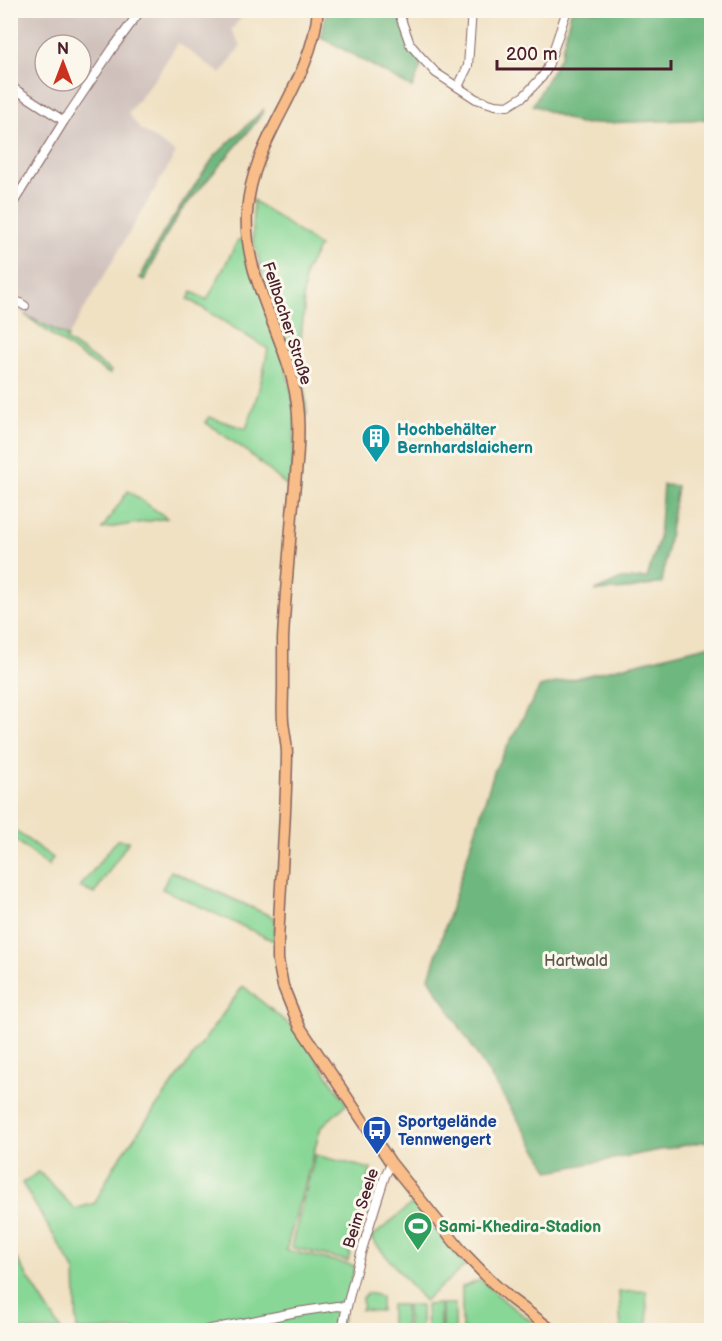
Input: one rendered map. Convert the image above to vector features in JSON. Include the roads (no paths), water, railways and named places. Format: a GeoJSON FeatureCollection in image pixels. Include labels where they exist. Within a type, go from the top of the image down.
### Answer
{"type":"FeatureCollection","features":[{"type":"Feature","properties":{"kind":"main road","name":"Fellbacher Straße"},"geometry":{"type":"LineString","coordinates":[[318,10],[313,43],[305,66],[260,154],[248,193],[247,214],[248,249],[254,276],[286,358],[297,398],[298,444],[283,640],[283,720],[287,749],[278,960],[285,993],[300,1027],[391,1163],[461,1250],[511,1299],[552,1330]]}},
{"type":"Feature","properties":{"kind":"street"},"geometry":{"type":"LineString","coordinates":[[10,208],[64,121],[141,10]]}},
{"type":"Feature","properties":{"kind":"street"},"geometry":{"type":"LineString","coordinates":[[401,10],[400,16],[410,44],[436,73],[476,99],[495,105],[508,106],[524,96],[547,69],[567,10]]}},
{"type":"Feature","properties":{"kind":"street"},"geometry":{"type":"LineString","coordinates":[[458,87],[468,66],[472,10]]}},
{"type":"Feature","properties":{"kind":"street"},"geometry":{"type":"LineString","coordinates":[[10,86],[64,121]]}},
{"type":"Feature","properties":{"kind":"street"},"geometry":{"type":"LineString","coordinates":[[10,297],[25,306]]}},
{"type":"Feature","properties":{"kind":"street","name":"Beim Seele"},"geometry":{"type":"LineString","coordinates":[[342,1330],[359,1262],[391,1163]]}},
{"type":"Feature","properties":{"kind":"street"},"geometry":{"type":"LineString","coordinates":[[206,1330],[297,1312],[337,1306],[346,1307]]}},
{"type":"Feature","properties":{"kind":"place","name":"Hochbehälter Bernhardslaichern"},"geometry":{"type":"Point","coordinates":[376,464]}},
{"type":"Feature","properties":{"kind":"place","name":"Sportgelände Tennwengert"},"geometry":{"type":"Point","coordinates":[377,1156]}},
{"type":"Feature","properties":{"kind":"place","name":"Sami-Khedira-Stadion"},"geometry":{"type":"Point","coordinates":[418,1252]}},
{"type":"Feature","properties":{"kind":"park label","name":"Hartwald"},"geometry":{"type":"Point","coordinates":[576,960]}}]}
